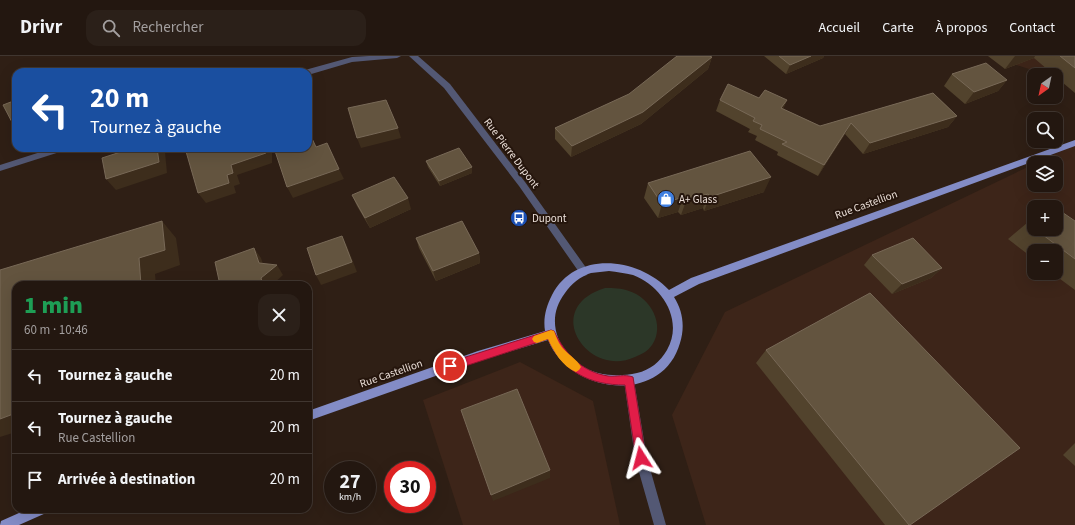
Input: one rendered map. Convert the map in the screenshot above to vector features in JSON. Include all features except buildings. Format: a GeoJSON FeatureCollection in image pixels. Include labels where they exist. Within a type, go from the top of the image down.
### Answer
{"type":"FeatureCollection","features":[{"type":"Feature","properties":{"kind":"main road","name":"Rue Castellion"},"geometry":{"type":"LineString","coordinates":[[668,295],[695,281],[1075,143]]}},
{"type":"Feature","properties":{"kind":"main road"},"geometry":{"type":"LineString","coordinates":[[609,267],[628,269],[644,276],[659,286],[668,295],[678,316],[679,333],[674,350],[664,364],[648,375],[629,381],[608,381],[588,375],[570,363],[557,348],[551,334],[550,315],[554,299],[563,286],[576,276],[592,269],[609,267]]}},
{"type":"Feature","properties":{"kind":"main road","name":"Rue Castellion"},"geometry":{"type":"LineString","coordinates":[[312,415],[478,356],[551,334]]}},
{"type":"Feature","properties":{"kind":"main road"},"geometry":{"type":"LineString","coordinates":[[5,525],[33,513]]}},
{"type":"Feature","properties":{"kind":"street"},"geometry":{"type":"LineString","coordinates":[[312,71],[352,60],[397,56]]}},
{"type":"Feature","properties":{"kind":"street","name":"Rue Pierre Dupont"},"geometry":{"type":"LineString","coordinates":[[413,56],[447,86],[522,184],[584,272]]}},
{"type":"Feature","properties":{"kind":"street"},"geometry":{"type":"LineString","coordinates":[[0,168],[50,152]]}},
{"type":"Feature","properties":{"kind":"street"},"geometry":{"type":"LineString","coordinates":[[629,381],[641,458],[660,525]]}},
{"type":"Feature","properties":{"kind":"shaded area"},"geometry":{"type":"Polygon","coordinates":[[[1075,56],[1075,85],[1063,81],[1063,68],[1027,68],[999,59],[1075,56]]]}},
{"type":"Feature","properties":{"kind":"shaded area"},"geometry":{"type":"Polygon","coordinates":[[[1075,144],[1075,525],[706,525],[672,415],[725,312],[1027,167],[1027,192],[1063,192],[1063,156],[1050,156],[1075,144]]]}},
{"type":"Feature","properties":{"kind":"shaded area"},"geometry":{"type":"Polygon","coordinates":[[[520,362],[593,401],[620,525],[463,525],[423,400],[520,362]]]}},
{"type":"Feature","properties":{"kind":"green space"},"geometry":{"type":"Polygon","coordinates":[[[605,288],[623,289],[637,294],[649,305],[654,313],[657,329],[656,337],[647,351],[635,357],[618,361],[601,358],[588,350],[578,338],[574,324],[576,310],[586,298],[605,288]]]}},
{"type":"Feature","properties":{"kind":"slow traffic"},"geometry":{"type":"LineString","coordinates":[[537,339],[551,334],[557,348],[570,363],[576,367]]}},
{"type":"Feature","properties":{"kind":"place","name":"A+ Glass"},"geometry":{"type":"Point","coordinates":[666,199]}},
{"type":"Feature","properties":{"kind":"place","name":"Dupont"},"geometry":{"type":"Point","coordinates":[519,218]}},
{"type":"Feature","properties":{"kind":"route"},"geometry":{"type":"LineString","coordinates":[[450,366],[551,334],[557,348],[570,363],[588,375],[608,381],[629,381],[641,458]]}}]}
